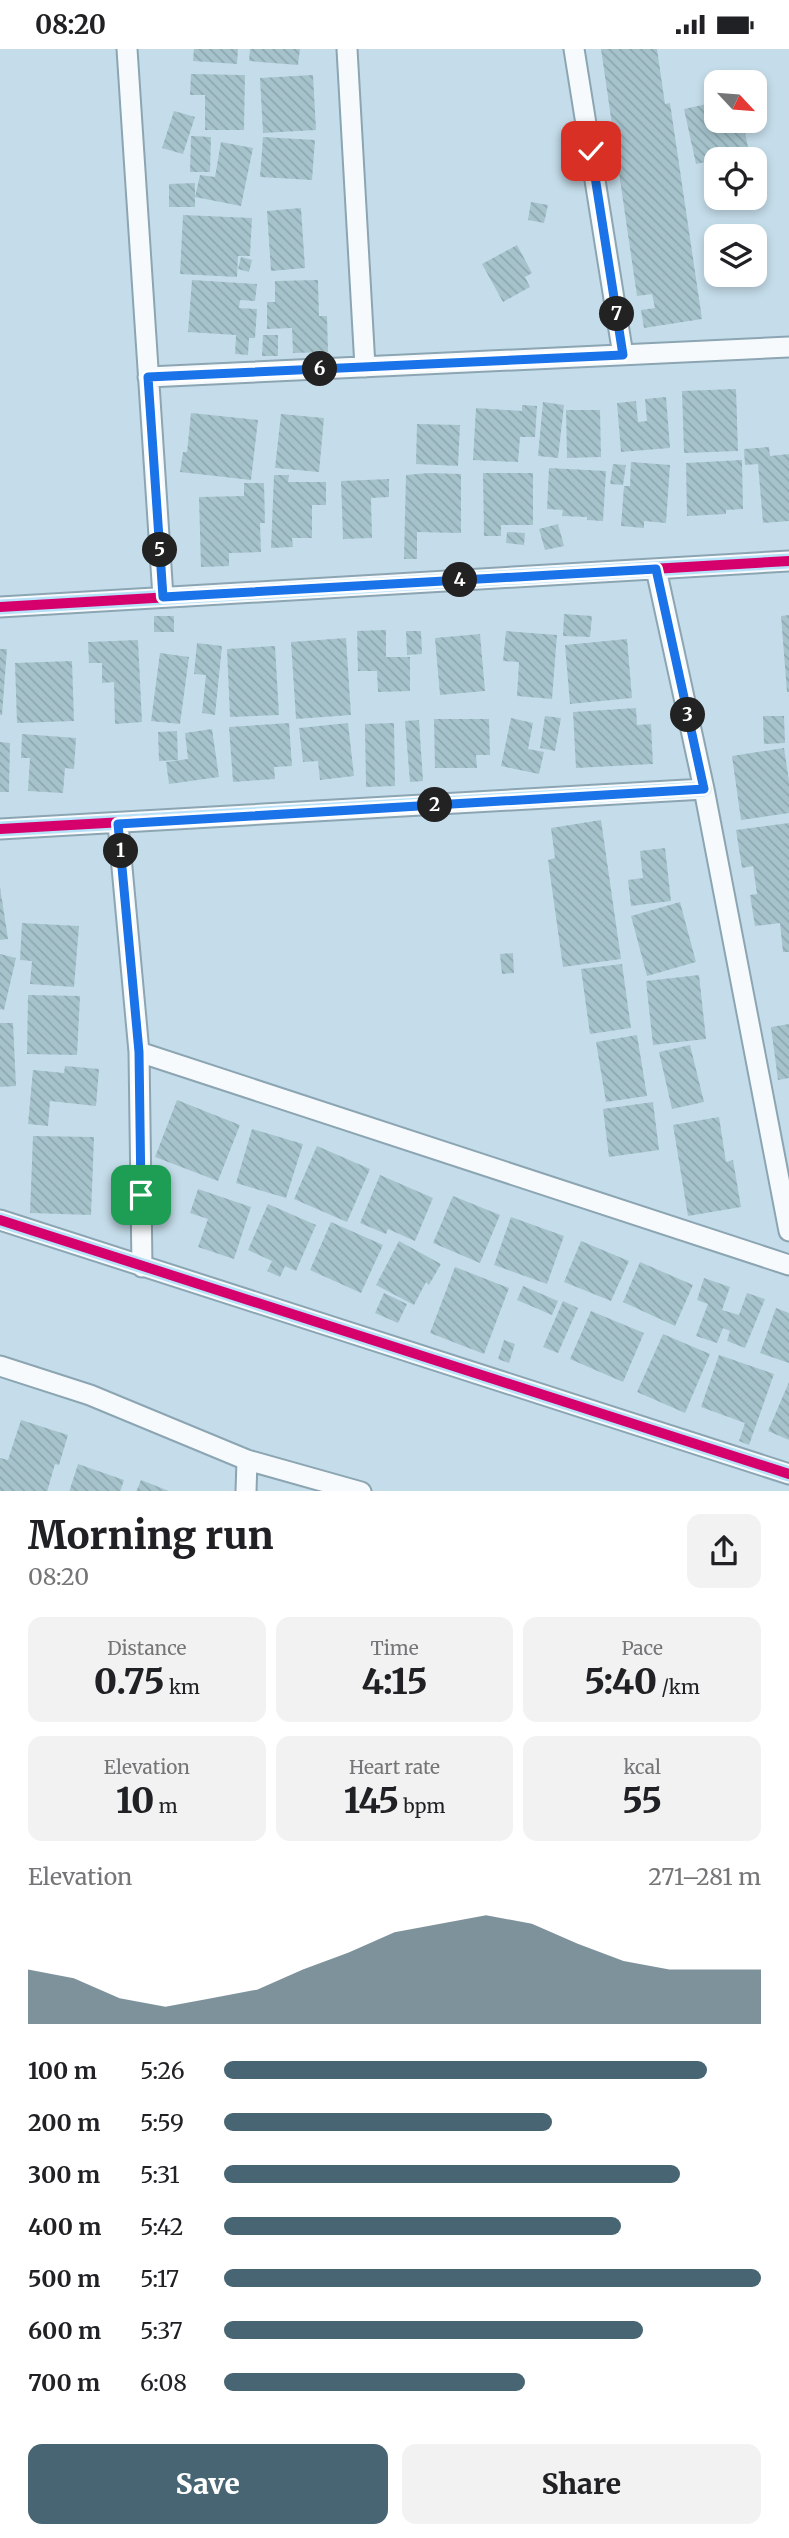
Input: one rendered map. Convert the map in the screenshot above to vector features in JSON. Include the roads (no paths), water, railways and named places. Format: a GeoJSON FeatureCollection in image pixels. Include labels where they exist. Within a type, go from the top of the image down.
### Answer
{"type":"FeatureCollection","features":[{"type":"Feature","properties":{"kind":"street"},"geometry":{"type":"LineString","coordinates":[[127,49],[163,597]]}},
{"type":"Feature","properties":{"kind":"street"},"geometry":{"type":"LineString","coordinates":[[346,49],[365,367]]}},
{"type":"Feature","properties":{"kind":"street"},"geometry":{"type":"LineString","coordinates":[[574,49],[623,355]]}},
{"type":"Feature","properties":{"kind":"street"},"geometry":{"type":"LineString","coordinates":[[148,377],[789,347]]}},
{"type":"Feature","properties":{"kind":"street"},"geometry":{"type":"LineString","coordinates":[[0,607],[789,561]]}},
{"type":"Feature","properties":{"kind":"street"},"geometry":{"type":"LineString","coordinates":[[656,569],[704,789],[789,1231]]}},
{"type":"Feature","properties":{"kind":"street"},"geometry":{"type":"LineString","coordinates":[[0,829],[704,789]]}},
{"type":"Feature","properties":{"kind":"street"},"geometry":{"type":"LineString","coordinates":[[118,824],[139,1052],[142,1267]]}},
{"type":"Feature","properties":{"kind":"street"},"geometry":{"type":"LineString","coordinates":[[139,1052],[789,1265]]}},
{"type":"Feature","properties":{"kind":"street"},"geometry":{"type":"LineString","coordinates":[[0,1220],[789,1474]]}},
{"type":"Feature","properties":{"kind":"street"},"geometry":{"type":"LineString","coordinates":[[0,1366],[90,1395],[247,1461],[356,1491]]}},
{"type":"Feature","properties":{"kind":"street"},"geometry":{"type":"LineString","coordinates":[[246,1491],[247,1461]]}}]}
